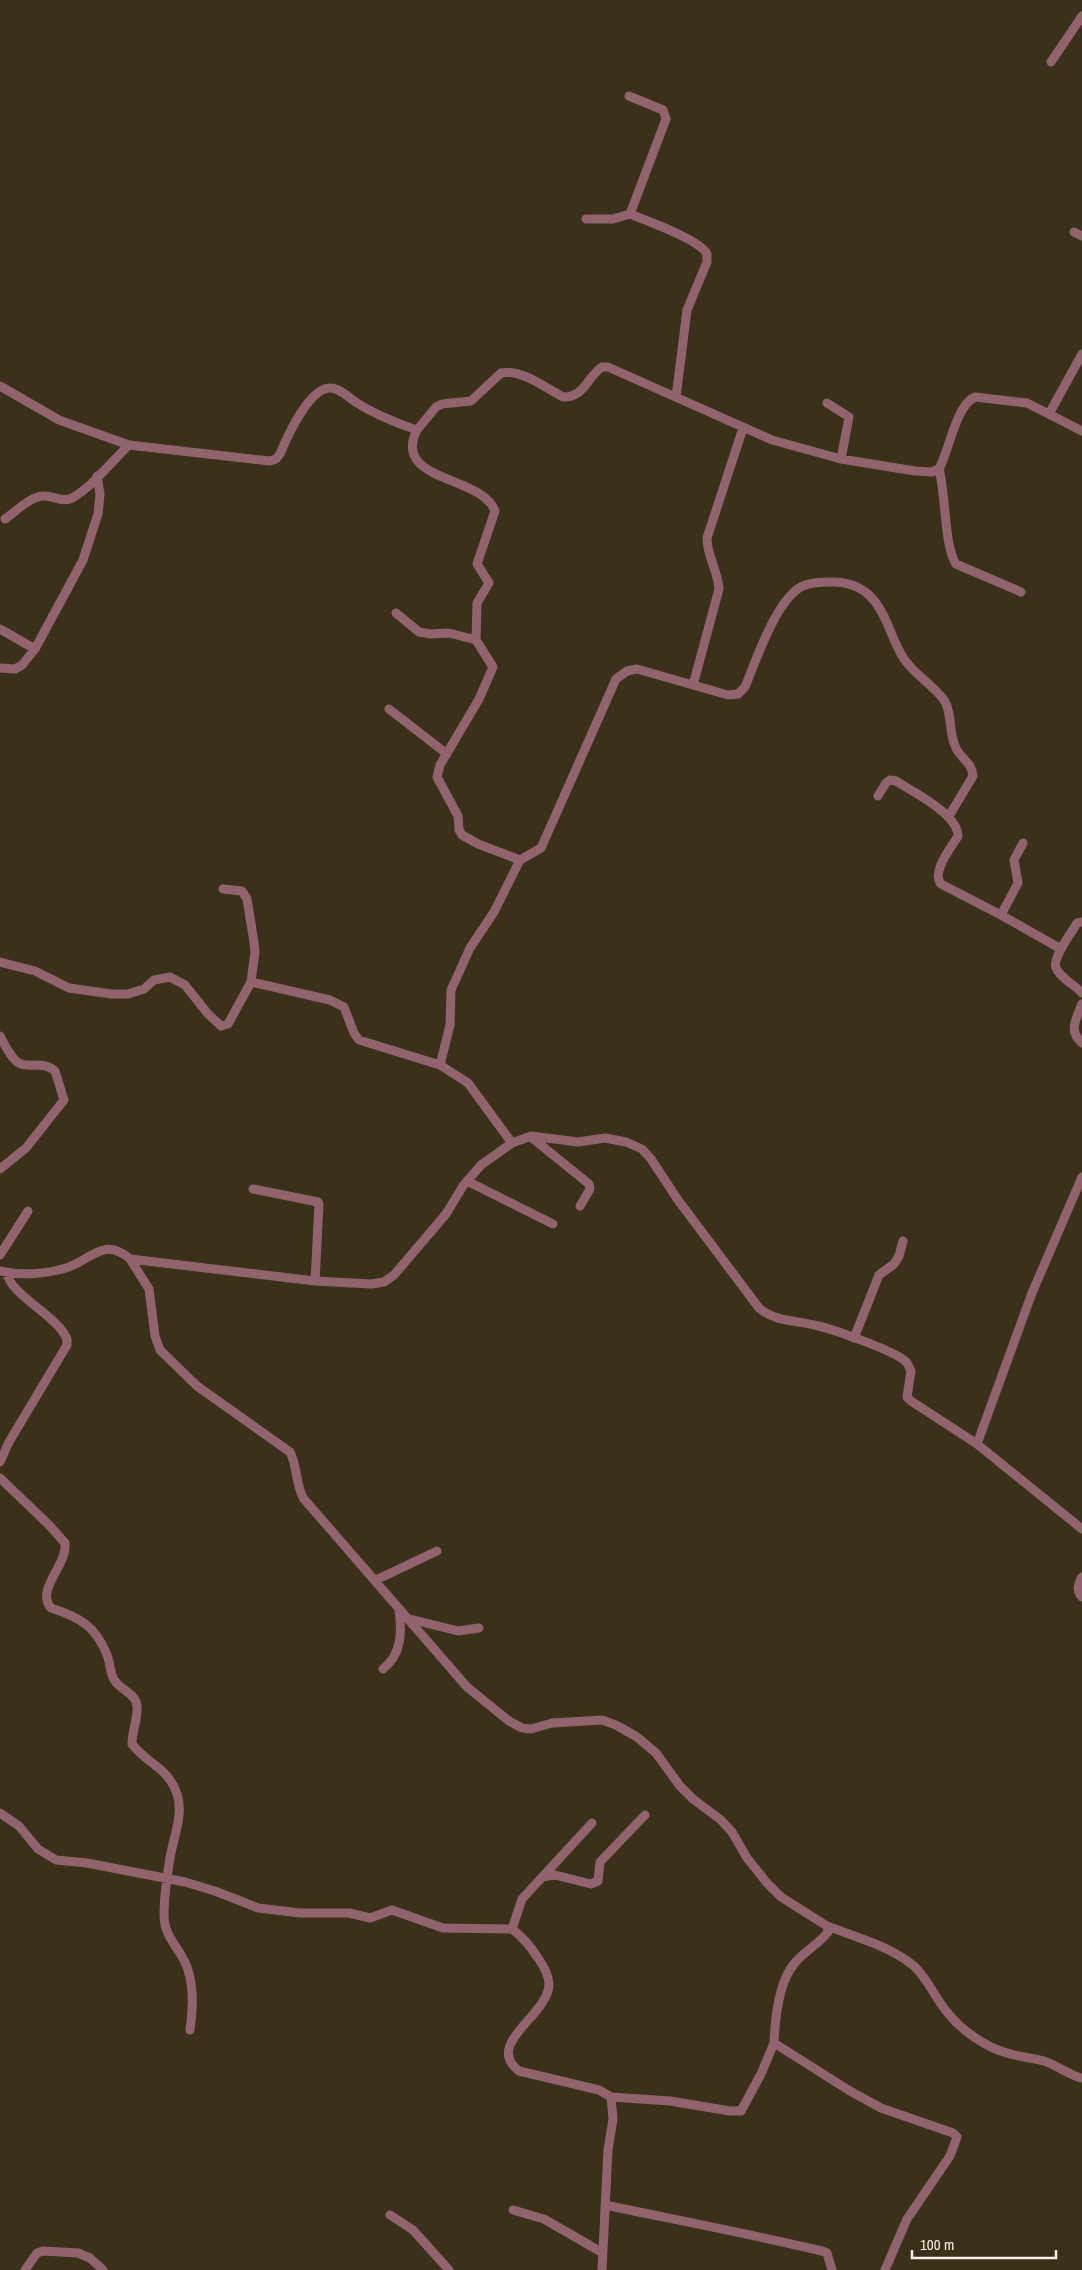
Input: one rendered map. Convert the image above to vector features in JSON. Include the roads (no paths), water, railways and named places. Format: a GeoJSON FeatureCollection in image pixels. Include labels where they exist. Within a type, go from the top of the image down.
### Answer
{"type":"FeatureCollection","features":[{"type":"Feature","properties":{"kind":"street"},"geometry":{"type":"LineString","coordinates":[[1051,62],[1082,16]]}},
{"type":"Feature","properties":{"kind":"street"},"geometry":{"type":"LineString","coordinates":[[629,96],[663,110],[666,119],[630,214]]}},
{"type":"Feature","properties":{"kind":"street"},"geometry":{"type":"LineString","coordinates":[[586,220],[613,219],[630,214],[686,238],[702,249],[707,255],[707,262],[687,310],[676,397]]}},
{"type":"Feature","properties":{"kind":"street"},"geometry":{"type":"LineString","coordinates":[[1049,414],[1082,354]]}},
{"type":"Feature","properties":{"kind":"street"},"geometry":{"type":"LineString","coordinates":[[520,860],[478,844],[462,835],[459,830],[458,816],[437,777],[440,765],[479,699],[493,668],[476,640],[477,603],[489,583],[477,564],[495,511],[493,504],[483,496],[463,484],[432,473],[417,462],[414,457],[412,440],[417,430],[436,407],[442,404],[471,401],[481,394],[499,374],[505,372],[523,376],[563,397],[571,397],[579,394],[602,366],[781,443],[841,459],[914,471],[932,472],[939,469]]}},
{"type":"Feature","properties":{"kind":"street"},"geometry":{"type":"LineString","coordinates":[[0,386],[59,420],[129,444],[270,461],[276,459],[280,454],[303,410],[317,394],[331,388],[338,390],[369,411],[417,430]]}},
{"type":"Feature","properties":{"kind":"street"},"geometry":{"type":"LineString","coordinates":[[1021,592],[956,564],[950,551],[944,488],[939,469],[966,404],[973,398],[1016,400],[1027,403],[1082,431]]}},
{"type":"Feature","properties":{"kind":"street"},"geometry":{"type":"LineString","coordinates":[[827,403],[848,417],[841,459]]}},
{"type":"Feature","properties":{"kind":"street"},"geometry":{"type":"LineString","coordinates":[[693,685],[719,589],[719,576],[707,549],[707,538],[743,428]]}},
{"type":"Feature","properties":{"kind":"street"},"geometry":{"type":"LineString","coordinates":[[5,519],[36,498],[44,495],[67,500],[72,498],[89,486],[129,444]]}},
{"type":"Feature","properties":{"kind":"street"},"geometry":{"type":"LineString","coordinates":[[0,668],[15,668],[22,665],[35,649],[85,556],[98,514],[100,494],[97,476]]}},
{"type":"Feature","properties":{"kind":"street"},"geometry":{"type":"LineString","coordinates":[[440,1065],[450,1025],[451,990],[470,948],[494,912],[520,860],[541,848],[616,679],[627,671],[637,669],[728,695],[738,694],[745,687],[775,617],[799,588],[816,582],[844,582],[861,588],[871,596],[882,612],[905,660],[943,700],[948,710],[952,739],[957,750],[969,762],[972,769],[971,781],[949,816]]}},
{"type":"Feature","properties":{"kind":"street"},"geometry":{"type":"LineString","coordinates":[[396,613],[419,632],[430,634],[449,633],[476,640]]}},
{"type":"Feature","properties":{"kind":"street"},"geometry":{"type":"LineString","coordinates":[[0,629],[35,649]]}},
{"type":"Feature","properties":{"kind":"street"},"geometry":{"type":"LineString","coordinates":[[389,709],[447,754]]}},
{"type":"Feature","properties":{"kind":"street"},"geometry":{"type":"LineString","coordinates":[[878,796],[886,783],[890,780],[896,781],[949,816],[958,830],[958,836],[938,871],[939,882],[1061,949]]}},
{"type":"Feature","properties":{"kind":"street"},"geometry":{"type":"LineString","coordinates":[[1001,915],[1018,883],[1014,860],[1023,843]]}},
{"type":"Feature","properties":{"kind":"street"},"geometry":{"type":"LineString","coordinates":[[0,962],[35,970],[69,988],[111,994],[128,994],[144,989],[154,980],[170,977],[185,985],[208,1014],[221,1026],[228,1024],[251,982],[255,952],[247,899],[242,891],[223,888]]}},
{"type":"Feature","properties":{"kind":"street"},"geometry":{"type":"LineString","coordinates":[[1082,922],[1077,923],[1056,961],[1056,969],[1082,993]]}},
{"type":"Feature","properties":{"kind":"street"},"geometry":{"type":"LineString","coordinates":[[251,982],[344,1006],[354,1033],[359,1040],[440,1065],[472,1087],[512,1143]]}},
{"type":"Feature","properties":{"kind":"street"},"geometry":{"type":"LineString","coordinates":[[1082,1004],[1073,1026],[1073,1032],[1082,1043]]}},
{"type":"Feature","properties":{"kind":"street"},"geometry":{"type":"LineString","coordinates":[[0,1036],[15,1060],[20,1064],[45,1064],[56,1071],[64,1100],[26,1148],[0,1169]]}},
{"type":"Feature","properties":{"kind":"street"},"geometry":{"type":"LineString","coordinates":[[531,1136],[589,1184],[590,1189],[580,1206]]}},
{"type":"Feature","properties":{"kind":"street"},"geometry":{"type":"LineString","coordinates":[[130,1259],[315,1282],[371,1284],[384,1282],[394,1275],[446,1214],[467,1181],[481,1165],[512,1143],[531,1136],[578,1142],[605,1138],[626,1142],[642,1149],[651,1159],[678,1200],[759,1308],[768,1316],[816,1325],[854,1338],[904,1359],[911,1371],[907,1397],[977,1444],[1082,1528]]}},
{"type":"Feature","properties":{"kind":"street"},"geometry":{"type":"LineString","coordinates":[[977,1444],[1032,1293],[1082,1177]]}},
{"type":"Feature","properties":{"kind":"street"},"geometry":{"type":"LineString","coordinates":[[467,1181],[553,1224]]}},
{"type":"Feature","properties":{"kind":"street"},"geometry":{"type":"LineString","coordinates":[[253,1189],[318,1202],[315,1282]]}},
{"type":"Feature","properties":{"kind":"street"},"geometry":{"type":"LineString","coordinates":[[0,1255],[28,1211]]}},
{"type":"Feature","properties":{"kind":"street"},"geometry":{"type":"LineString","coordinates":[[854,1338],[879,1276],[894,1264],[899,1256],[903,1241]]}},
{"type":"Feature","properties":{"kind":"street"},"geometry":{"type":"LineString","coordinates":[[3,1272],[24,1274],[56,1270],[69,1267],[97,1251],[106,1249],[124,1254],[130,1259],[149,1289],[155,1336],[160,1350],[197,1386],[290,1452],[294,1459],[300,1493],[304,1499],[376,1580],[405,1618],[467,1687],[509,1721],[522,1728],[531,1729],[552,1723],[602,1720],[616,1725],[637,1737],[656,1753],[680,1786],[693,1799],[721,1820],[732,1832],[751,1864],[781,1897],[827,1926],[900,1956],[925,1978],[948,2013],[968,2032],[1006,2053],[1046,2061],[1077,2078],[1082,2078]]}},
{"type":"Feature","properties":{"kind":"street"},"geometry":{"type":"LineString","coordinates":[[0,1462],[8,1442],[67,1345],[67,1339],[52,1319],[14,1286],[3,1272]]}},
{"type":"Feature","properties":{"kind":"street"},"geometry":{"type":"LineString","coordinates":[[0,1478],[49,1524],[64,1543],[64,1557],[50,1582],[46,1598],[48,1604],[51,1608],[83,1621],[100,1640],[108,1656],[111,1675],[136,1700],[137,1707],[132,1744],[160,1767],[172,1782],[178,1796],[178,1814],[167,1878],[164,1916],[169,1937],[188,1969],[194,2006],[190,2030]]}},
{"type":"Feature","properties":{"kind":"street"},"geometry":{"type":"LineString","coordinates":[[376,1580],[437,1551]]}},
{"type":"Feature","properties":{"kind":"street"},"geometry":{"type":"LineString","coordinates":[[1082,1577],[1078,1587],[1079,1594],[1082,1597]]}},
{"type":"Feature","properties":{"kind":"street"},"geometry":{"type":"LineString","coordinates":[[383,1669],[397,1654],[400,1637],[399,1610]]}},
{"type":"Feature","properties":{"kind":"street"},"geometry":{"type":"LineString","coordinates":[[405,1618],[458,1631],[479,1628]]}},
{"type":"Feature","properties":{"kind":"street"},"geometry":{"type":"LineString","coordinates":[[0,1813],[19,1826],[38,1849],[56,1860],[87,1862],[167,1878],[214,1891],[258,1908],[300,1913],[349,1913],[370,1918],[392,1910],[442,1928],[512,1929],[530,1946],[540,1961],[549,1983],[546,1996],[536,2013],[515,2036],[509,2046],[508,2057],[512,2066],[519,2071],[599,2090],[611,2097],[670,2101],[730,2111],[741,2111],[761,2074],[774,2043],[775,2023],[788,1973],[794,1963],[820,1942],[828,1932],[827,1926]]}},
{"type":"Feature","properties":{"kind":"street"},"geometry":{"type":"LineString","coordinates":[[542,1877],[555,1875],[591,1884],[598,1881],[600,1862],[644,1815]]}},
{"type":"Feature","properties":{"kind":"street"},"geometry":{"type":"LineString","coordinates":[[512,1929],[522,1899],[592,1823]]}},
{"type":"Feature","properties":{"kind":"street"},"geometry":{"type":"LineString","coordinates":[[774,2043],[850,2091],[881,2108],[953,2133],[956,2137],[950,2156],[906,2219],[885,2270]]}},
{"type":"Feature","properties":{"kind":"street"},"geometry":{"type":"LineString","coordinates":[[602,2270],[604,2205],[613,2119],[611,2097]]}},
{"type":"Feature","properties":{"kind":"street"},"geometry":{"type":"LineString","coordinates":[[604,2205],[699,2225],[734,2230],[827,2252],[832,2270]]}},
{"type":"Feature","properties":{"kind":"street"},"geometry":{"type":"LineString","coordinates":[[512,2210],[544,2219],[603,2252]]}},
{"type":"Feature","properties":{"kind":"street"},"geometry":{"type":"LineString","coordinates":[[390,2215],[413,2230],[449,2270]]}},
{"type":"Feature","properties":{"kind":"street"},"geometry":{"type":"LineString","coordinates":[[25,2270],[37,2253],[43,2251],[78,2253],[90,2258],[104,2270]]}}]}
